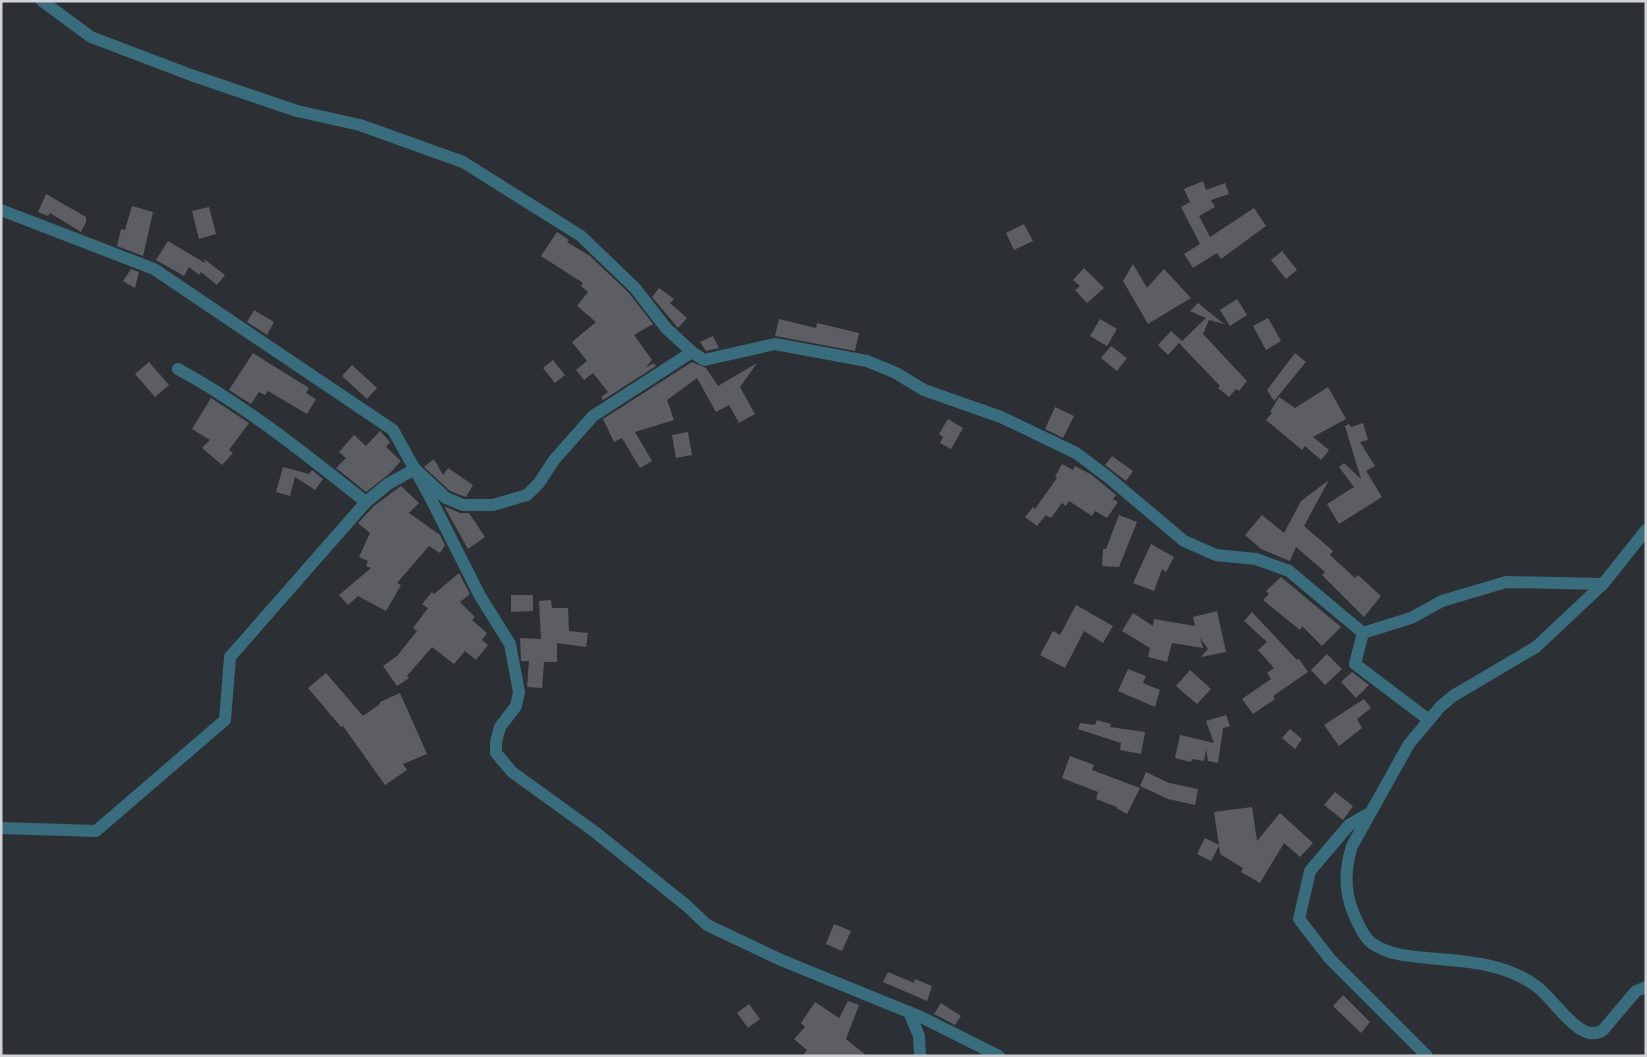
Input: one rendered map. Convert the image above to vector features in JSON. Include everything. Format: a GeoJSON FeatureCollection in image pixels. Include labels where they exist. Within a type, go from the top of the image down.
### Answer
{"type":"FeatureCollection","features":[{"type":"Feature","properties":{"kind":"street"},"geometry":{"type":"LineString","coordinates":[[42,1],[91,37],[191,75],[288,108],[360,124],[463,162],[581,236],[635,288],[666,328],[692,352],[704,360],[775,344],[867,361],[896,373],[924,390],[1001,417],[1076,453],[1108,476],[1184,541],[1216,555],[1256,559],[1289,571],[1363,633]]}},
{"type":"Feature","properties":{"kind":"street"},"geometry":{"type":"LineString","coordinates":[[1,210],[154,269],[393,430],[480,596],[510,644],[519,692],[516,706],[500,727],[496,742],[496,753],[512,772],[610,845],[687,906],[707,925],[781,960],[909,1012],[999,1056]]}},
{"type":"Feature","properties":{"kind":"street"},"geometry":{"type":"LineString","coordinates":[[415,469],[446,498],[463,505],[493,505],[527,495],[540,483],[554,460],[593,416],[692,352]]}},
{"type":"Feature","properties":{"kind":"street"},"geometry":{"type":"LineString","coordinates":[[178,369],[234,402],[285,438],[366,502]]}},
{"type":"Feature","properties":{"kind":"street"},"geometry":{"type":"LineString","coordinates":[[1,828],[96,830],[225,720],[230,657],[366,502],[388,484],[415,469]]}},
{"type":"Feature","properties":{"kind":"street"},"geometry":{"type":"LineString","coordinates":[[1646,530],[1603,584],[1536,647],[1453,696],[1409,744],[1368,814],[1352,846],[1347,860],[1346,895],[1358,923],[1372,944],[1396,954],[1499,967],[1521,976],[1548,995],[1579,1029],[1590,1034],[1597,1034],[1603,1030],[1636,991],[1646,987]]}},
{"type":"Feature","properties":{"kind":"street"},"geometry":{"type":"LineString","coordinates":[[1363,633],[1411,618],[1442,601],[1506,582],[1603,584]]}},
{"type":"Feature","properties":{"kind":"street"},"geometry":{"type":"LineString","coordinates":[[1363,633],[1355,664],[1429,720]]}},
{"type":"Feature","properties":{"kind":"street"},"geometry":{"type":"LineString","coordinates":[[1368,814],[1349,825],[1310,871],[1299,919],[1330,959],[1427,1056]]}},
{"type":"Feature","properties":{"kind":"street"},"geometry":{"type":"LineString","coordinates":[[909,1012],[919,1036],[920,1056]]}},
{"type":"Feature","properties":{"kind":"building"},"geometry":{"type":"Polygon","coordinates":[[[1203,181],[1206,190],[1225,183],[1229,194],[1211,200],[1215,207],[1199,216],[1210,237],[1254,208],[1266,226],[1221,259],[1217,253],[1193,268],[1184,254],[1200,244],[1181,207],[1190,202],[1184,189],[1203,181]]]}},
{"type":"Feature","properties":{"kind":"building"},"geometry":{"type":"Polygon","coordinates":[[[46,194],[86,217],[86,222],[81,232],[50,213],[48,216],[38,212],[46,194]]]}},
{"type":"Feature","properties":{"kind":"building"},"geometry":{"type":"Polygon","coordinates":[[[132,206],[153,212],[143,256],[117,246],[121,229],[125,230],[132,206]]]}},
{"type":"Feature","properties":{"kind":"building"},"geometry":{"type":"Polygon","coordinates":[[[209,207],[216,234],[199,239],[192,211],[209,207]]]}},
{"type":"Feature","properties":{"kind":"building"},"geometry":{"type":"Polygon","coordinates":[[[1024,224],[1033,241],[1014,250],[1006,233],[1024,224]]]}},
{"type":"Feature","properties":{"kind":"building"},"geometry":{"type":"Polygon","coordinates":[[[557,232],[569,240],[567,242],[590,256],[629,293],[653,324],[634,335],[652,360],[646,367],[654,363],[656,366],[603,400],[601,397],[608,392],[593,373],[584,380],[576,370],[587,361],[572,342],[596,322],[577,306],[588,292],[581,286],[583,283],[541,256],[557,232]]]}},
{"type":"Feature","properties":{"kind":"building"},"geometry":{"type":"Polygon","coordinates":[[[168,241],[205,263],[204,259],[225,275],[217,285],[201,272],[199,275],[189,267],[184,276],[156,260],[168,241]]]}},
{"type":"Feature","properties":{"kind":"building"},"geometry":{"type":"Polygon","coordinates":[[[1282,251],[1297,270],[1286,279],[1271,260],[1282,251]]]}},
{"type":"Feature","properties":{"kind":"building"},"geometry":{"type":"Polygon","coordinates":[[[1133,264],[1147,288],[1164,269],[1191,298],[1148,324],[1123,281],[1133,264]]]}},
{"type":"Feature","properties":{"kind":"building"},"geometry":{"type":"Polygon","coordinates":[[[1084,268],[1104,288],[1087,303],[1075,290],[1080,286],[1073,280],[1084,268]]]}},
{"type":"Feature","properties":{"kind":"building"},"geometry":{"type":"Polygon","coordinates":[[[131,269],[139,272],[135,288],[123,281],[131,269]]]}},
{"type":"Feature","properties":{"kind":"building"},"geometry":{"type":"Polygon","coordinates":[[[659,288],[674,299],[670,303],[687,318],[678,328],[652,297],[659,288]]]}},
{"type":"Feature","properties":{"kind":"building"},"geometry":{"type":"Polygon","coordinates":[[[1237,299],[1247,315],[1230,326],[1220,310],[1237,299]]]}},
{"type":"Feature","properties":{"kind":"building"},"geometry":{"type":"Polygon","coordinates":[[[1198,303],[1224,324],[1209,320],[1203,334],[1247,381],[1239,391],[1236,389],[1229,397],[1218,388],[1220,386],[1179,343],[1168,355],[1158,345],[1171,331],[1182,341],[1180,343],[1206,318],[1190,311],[1198,303]]]}},
{"type":"Feature","properties":{"kind":"building"},"geometry":{"type":"Polygon","coordinates":[[[254,310],[274,322],[267,335],[247,322],[254,310]]]}},
{"type":"Feature","properties":{"kind":"building"},"geometry":{"type":"Polygon","coordinates":[[[1268,318],[1281,341],[1266,350],[1253,326],[1268,318]]]}},
{"type":"Feature","properties":{"kind":"building"},"geometry":{"type":"Polygon","coordinates":[[[779,319],[816,328],[817,323],[859,333],[855,351],[775,336],[779,319]]]}},
{"type":"Feature","properties":{"kind":"building"},"geometry":{"type":"Polygon","coordinates":[[[1100,319],[1117,329],[1107,346],[1090,336],[1100,319]]]}},
{"type":"Feature","properties":{"kind":"building"},"geometry":{"type":"Polygon","coordinates":[[[713,336],[719,348],[706,351],[700,342],[713,336]]]}},
{"type":"Feature","properties":{"kind":"building"},"geometry":{"type":"Polygon","coordinates":[[[1111,346],[1127,358],[1117,371],[1101,358],[1111,346]]]}},
{"type":"Feature","properties":{"kind":"building"},"geometry":{"type":"Polygon","coordinates":[[[253,353],[309,388],[306,393],[316,399],[307,414],[268,391],[265,395],[259,392],[251,404],[229,390],[253,353]]]}},
{"type":"Feature","properties":{"kind":"building"},"geometry":{"type":"Polygon","coordinates":[[[1295,353],[1306,362],[1274,401],[1267,390],[1295,353]]]}},
{"type":"Feature","properties":{"kind":"building"},"geometry":{"type":"Polygon","coordinates":[[[553,360],[565,375],[555,383],[543,368],[553,360]]]}},
{"type":"Feature","properties":{"kind":"building"},"geometry":{"type":"Polygon","coordinates":[[[149,362],[169,385],[155,397],[135,374],[149,362]]]}},
{"type":"Feature","properties":{"kind":"building"},"geometry":{"type":"Polygon","coordinates":[[[692,362],[706,368],[718,386],[757,363],[740,387],[755,414],[739,423],[729,405],[716,412],[697,378],[667,400],[674,420],[635,432],[652,461],[640,468],[622,438],[614,442],[603,419],[692,362]]]}},
{"type":"Feature","properties":{"kind":"building"},"geometry":{"type":"Polygon","coordinates":[[[352,365],[377,388],[367,399],[342,376],[352,365]]]}},
{"type":"Feature","properties":{"kind":"building"},"geometry":{"type":"Polygon","coordinates":[[[1328,387],[1346,419],[1313,437],[1329,450],[1321,460],[1305,446],[1302,450],[1266,420],[1272,413],[1270,412],[1279,397],[1295,408],[1328,387]]]}},
{"type":"Feature","properties":{"kind":"building"},"geometry":{"type":"Polygon","coordinates":[[[211,398],[249,423],[229,450],[233,453],[222,465],[202,448],[210,440],[192,429],[211,398]]]}},
{"type":"Feature","properties":{"kind":"building"},"geometry":{"type":"Polygon","coordinates":[[[1055,407],[1074,416],[1063,438],[1045,429],[1055,407]]]}},
{"type":"Feature","properties":{"kind":"building"},"geometry":{"type":"Polygon","coordinates":[[[948,419],[963,428],[951,449],[940,443],[943,437],[939,434],[948,419]]]}},
{"type":"Feature","properties":{"kind":"building"},"geometry":{"type":"Polygon","coordinates":[[[1363,423],[1368,440],[1360,442],[1375,466],[1366,471],[1382,497],[1339,524],[1327,504],[1354,487],[1339,467],[1344,463],[1361,479],[1345,426],[1349,424],[1351,427],[1363,423]]]}},
{"type":"Feature","properties":{"kind":"building"},"geometry":{"type":"Polygon","coordinates":[[[380,431],[390,442],[386,447],[401,461],[389,474],[366,492],[336,468],[346,458],[339,452],[354,435],[366,446],[380,431]]]}},
{"type":"Feature","properties":{"kind":"building"},"geometry":{"type":"Polygon","coordinates":[[[688,432],[692,455],[676,458],[672,435],[688,432]]]}},
{"type":"Feature","properties":{"kind":"building"},"geometry":{"type":"Polygon","coordinates":[[[1112,456],[1133,471],[1126,481],[1105,465],[1112,456]]]}},
{"type":"Feature","properties":{"kind":"building"},"geometry":{"type":"Polygon","coordinates":[[[434,459],[443,475],[448,468],[473,485],[466,497],[450,491],[424,467],[434,459]]]}},
{"type":"Feature","properties":{"kind":"building"},"geometry":{"type":"Polygon","coordinates":[[[1062,464],[1073,470],[1075,466],[1092,475],[1116,495],[1113,499],[1118,502],[1107,518],[1095,511],[1092,516],[1069,501],[1066,506],[1062,503],[1051,518],[1046,515],[1037,526],[1025,517],[1033,507],[1035,509],[1057,478],[1055,477],[1062,464]]]}},
{"type":"Feature","properties":{"kind":"building"},"geometry":{"type":"Polygon","coordinates":[[[283,467],[309,474],[312,470],[323,479],[315,490],[295,477],[290,496],[276,492],[283,467]]]}},
{"type":"Feature","properties":{"kind":"building"},"geometry":{"type":"Polygon","coordinates":[[[1329,480],[1304,526],[1333,551],[1330,555],[1355,578],[1358,575],[1381,596],[1364,617],[1322,575],[1325,572],[1296,547],[1290,561],[1261,549],[1245,535],[1262,515],[1284,533],[1301,501],[1329,480]]]}},
{"type":"Feature","properties":{"kind":"building"},"geometry":{"type":"Polygon","coordinates":[[[401,486],[419,503],[409,513],[440,535],[445,545],[440,553],[429,546],[397,583],[401,585],[386,611],[358,596],[348,605],[339,595],[371,568],[366,566],[368,561],[359,557],[370,533],[358,523],[374,506],[401,486]]]}},
{"type":"Feature","properties":{"kind":"building"},"geometry":{"type":"Polygon","coordinates":[[[444,506],[460,513],[469,513],[485,537],[468,549],[444,506]]]}},
{"type":"Feature","properties":{"kind":"building"},"geometry":{"type":"Polygon","coordinates":[[[1119,515],[1137,522],[1119,567],[1102,566],[1103,549],[1106,549],[1119,515]]]}},
{"type":"Feature","properties":{"kind":"building"},"geometry":{"type":"Polygon","coordinates":[[[1151,544],[1174,557],[1166,572],[1162,569],[1154,591],[1133,583],[1151,544]]]}},
{"type":"Feature","properties":{"kind":"building"},"geometry":{"type":"Polygon","coordinates":[[[459,573],[470,594],[460,602],[475,617],[472,620],[487,633],[482,640],[488,645],[476,660],[465,651],[454,664],[432,647],[407,676],[409,678],[397,686],[383,666],[397,656],[417,631],[413,628],[428,608],[422,604],[432,592],[434,594],[459,573]]]}},
{"type":"Feature","properties":{"kind":"building"},"geometry":{"type":"Polygon","coordinates":[[[1281,577],[1341,627],[1322,646],[1302,626],[1300,630],[1263,600],[1269,594],[1266,591],[1281,577]]]}},
{"type":"Feature","properties":{"kind":"building"},"geometry":{"type":"Polygon","coordinates":[[[511,595],[533,595],[533,611],[511,612],[511,595]]]}},
{"type":"Feature","properties":{"kind":"building"},"geometry":{"type":"Polygon","coordinates":[[[551,600],[552,608],[568,608],[569,631],[588,633],[586,647],[557,643],[557,662],[544,662],[542,688],[527,687],[529,661],[521,661],[520,638],[541,639],[539,601],[551,600]]]}},
{"type":"Feature","properties":{"kind":"building"},"geometry":{"type":"Polygon","coordinates":[[[1076,605],[1113,626],[1103,643],[1084,631],[1065,668],[1040,655],[1053,631],[1060,635],[1076,605]]]}},
{"type":"Feature","properties":{"kind":"building"},"geometry":{"type":"Polygon","coordinates":[[[1217,611],[1226,652],[1201,657],[1208,649],[1200,638],[1203,648],[1172,643],[1167,662],[1148,657],[1150,648],[1122,631],[1133,613],[1153,626],[1154,619],[1195,626],[1193,617],[1217,611]]]}},
{"type":"Feature","properties":{"kind":"building"},"geometry":{"type":"Polygon","coordinates":[[[1252,612],[1297,660],[1299,659],[1308,672],[1273,696],[1275,699],[1253,714],[1242,699],[1271,679],[1267,673],[1274,668],[1258,650],[1267,642],[1244,621],[1252,612]]]}},
{"type":"Feature","properties":{"kind":"building"},"geometry":{"type":"Polygon","coordinates":[[[1327,654],[1342,669],[1325,685],[1311,670],[1327,654]]]}},
{"type":"Feature","properties":{"kind":"building"},"geometry":{"type":"Polygon","coordinates":[[[1128,669],[1146,676],[1143,683],[1160,690],[1155,707],[1118,691],[1128,669]]]}},
{"type":"Feature","properties":{"kind":"building"},"geometry":{"type":"Polygon","coordinates":[[[1190,670],[1211,689],[1197,704],[1176,686],[1190,670]]]}},
{"type":"Feature","properties":{"kind":"building"},"geometry":{"type":"Polygon","coordinates":[[[1352,672],[1369,685],[1356,698],[1341,682],[1352,672]]]}},
{"type":"Feature","properties":{"kind":"building"},"geometry":{"type":"Polygon","coordinates":[[[326,673],[363,716],[380,704],[380,702],[400,693],[427,754],[403,764],[407,770],[385,785],[343,726],[341,727],[308,688],[326,673]]]}},
{"type":"Feature","properties":{"kind":"building"},"geometry":{"type":"Polygon","coordinates":[[[1364,699],[1371,708],[1357,719],[1362,728],[1339,746],[1324,725],[1364,699]]]}},
{"type":"Feature","properties":{"kind":"building"},"geometry":{"type":"Polygon","coordinates":[[[1226,715],[1230,726],[1223,728],[1218,763],[1208,761],[1206,749],[1204,761],[1192,759],[1191,762],[1175,758],[1180,735],[1214,743],[1206,721],[1226,715]]]}},
{"type":"Feature","properties":{"kind":"building"},"geometry":{"type":"Polygon","coordinates":[[[1097,720],[1111,724],[1110,727],[1145,732],[1141,754],[1120,750],[1121,743],[1078,729],[1080,723],[1095,725],[1097,720]]]}},
{"type":"Feature","properties":{"kind":"building"},"geometry":{"type":"Polygon","coordinates":[[[1290,729],[1302,739],[1295,749],[1282,738],[1290,729]]]}},
{"type":"Feature","properties":{"kind":"building"},"geometry":{"type":"Polygon","coordinates":[[[1070,756],[1094,765],[1092,770],[1140,788],[1127,814],[1117,807],[1096,799],[1098,792],[1062,778],[1070,756]]]}},
{"type":"Feature","properties":{"kind":"building"},"geometry":{"type":"Polygon","coordinates":[[[1146,772],[1169,783],[1198,789],[1195,805],[1168,799],[1140,786],[1146,772]]]}},
{"type":"Feature","properties":{"kind":"building"},"geometry":{"type":"Polygon","coordinates":[[[1335,792],[1353,806],[1343,820],[1324,805],[1335,792]]]}},
{"type":"Feature","properties":{"kind":"building"},"geometry":{"type":"Polygon","coordinates":[[[1252,807],[1257,841],[1280,813],[1313,843],[1300,857],[1284,843],[1260,883],[1241,872],[1243,868],[1220,854],[1219,846],[1211,861],[1197,854],[1205,838],[1219,845],[1214,812],[1252,807]]]}},
{"type":"Feature","properties":{"kind":"building"},"geometry":{"type":"Polygon","coordinates":[[[834,924],[851,931],[842,951],[826,944],[834,924]]]}},
{"type":"Feature","properties":{"kind":"building"},"geometry":{"type":"Polygon","coordinates":[[[888,972],[914,983],[915,979],[932,986],[927,1001],[883,982],[888,972]]]}},
{"type":"Feature","properties":{"kind":"building"},"geometry":{"type":"Polygon","coordinates":[[[1343,995],[1370,1022],[1361,1033],[1333,1006],[1343,995]]]}},
{"type":"Feature","properties":{"kind":"building"},"geometry":{"type":"Polygon","coordinates":[[[848,1001],[859,1005],[846,1039],[867,1056],[803,1056],[807,1050],[794,1039],[805,1027],[801,1023],[815,1002],[839,1018],[848,1001]]]}},
{"type":"Feature","properties":{"kind":"building"},"geometry":{"type":"Polygon","coordinates":[[[941,1003],[961,1016],[955,1025],[934,1014],[941,1003]]]}},
{"type":"Feature","properties":{"kind":"building"},"geometry":{"type":"Polygon","coordinates":[[[749,1004],[760,1019],[748,1028],[737,1013],[749,1004]]]}}]}
